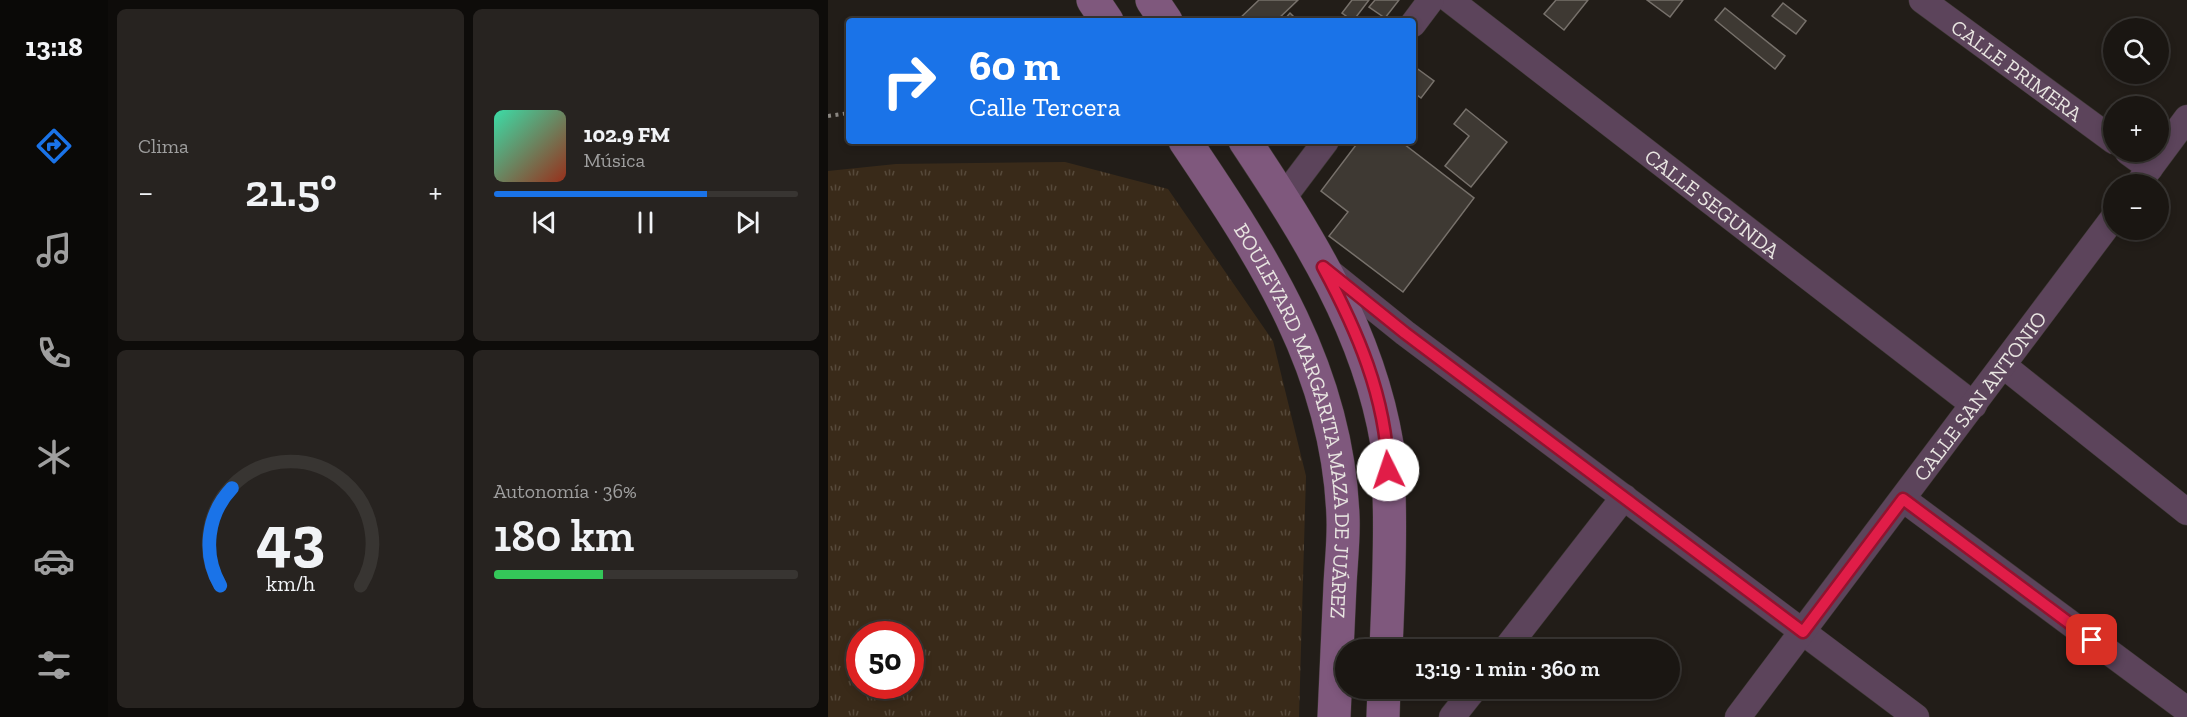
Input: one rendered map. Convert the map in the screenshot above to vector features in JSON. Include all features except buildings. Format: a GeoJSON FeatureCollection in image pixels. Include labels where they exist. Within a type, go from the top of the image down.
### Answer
{"type":"FeatureCollection","features":[{"type":"Feature","properties":{"kind":"main road"},"geometry":{"type":"LineString","coordinates":[[1093,0],[1105,18]]}},
{"type":"Feature","properties":{"kind":"main road"},"geometry":{"type":"LineString","coordinates":[[1152,0],[1164,18]]}},
{"type":"Feature","properties":{"kind":"main road","name":"BOULEVARD MARGARITA MAZA DE JUÁREZ"},"geometry":{"type":"LineString","coordinates":[[1187,144],[1244,227],[1297,325],[1325,399],[1338,458],[1343,518],[1334,717]]}},
{"type":"Feature","properties":{"kind":"main road"},"geometry":{"type":"LineString","coordinates":[[1247,144],[1283,198],[1350,316],[1375,385],[1388,446],[1391,539],[1386,639]]}},
{"type":"Feature","properties":{"kind":"main road"},"geometry":{"type":"LineString","coordinates":[[1383,717],[1384,699]]}},
{"type":"Feature","properties":{"kind":"street"},"geometry":{"type":"LineString","coordinates":[[1416,20],[1431,0]]}},
{"type":"Feature","properties":{"kind":"street","name":"CALLE SEGUNDA"},"geometry":{"type":"LineString","coordinates":[[1450,0],[1974,405]]}},
{"type":"Feature","properties":{"kind":"street","name":"CALLE PRIMERA"},"geometry":{"type":"LineString","coordinates":[[1922,0],[2103,133]]}},
{"type":"Feature","properties":{"kind":"street"},"geometry":{"type":"LineString","coordinates":[[2145,174],[2187,118]]}},
{"type":"Feature","properties":{"kind":"street"},"geometry":{"type":"LineString","coordinates":[[1283,198],[1324,144]]}},
{"type":"Feature","properties":{"kind":"street","name":"CALLE SAN ANTONIO"},"geometry":{"type":"LineString","coordinates":[[1738,717],[2103,232]]}},
{"type":"Feature","properties":{"kind":"street"},"geometry":{"type":"LineString","coordinates":[[1323,267],[1405,333],[1916,717]]}},
{"type":"Feature","properties":{"kind":"street"},"geometry":{"type":"LineString","coordinates":[[2004,366],[2185,506]]}},
{"type":"Feature","properties":{"kind":"street"},"geometry":{"type":"LineString","coordinates":[[1514,639],[1624,497]]}},
{"type":"Feature","properties":{"kind":"street"},"geometry":{"type":"LineString","coordinates":[[1903,499],[2187,710]]}},
{"type":"Feature","properties":{"kind":"street"},"geometry":{"type":"LineString","coordinates":[[1452,717],[1466,699]]}},
{"type":"Feature","properties":{"kind":"path"},"geometry":{"type":"LineString","coordinates":[[828,116],[846,113]]}},
{"type":"Feature","properties":{"kind":"green space"},"geometry":{"type":"Polygon","coordinates":[[[1065,162],[1168,189],[1273,341],[1306,476],[1299,717],[828,717],[828,171],[896,164],[1065,162]]]}},
{"type":"Feature","properties":{"kind":"route"},"geometry":{"type":"LineString","coordinates":[[1388,470],[1388,446],[1375,385],[1350,316],[1323,267],[1405,333],[1803,632],[1903,499],[2092,640]]}}]}
